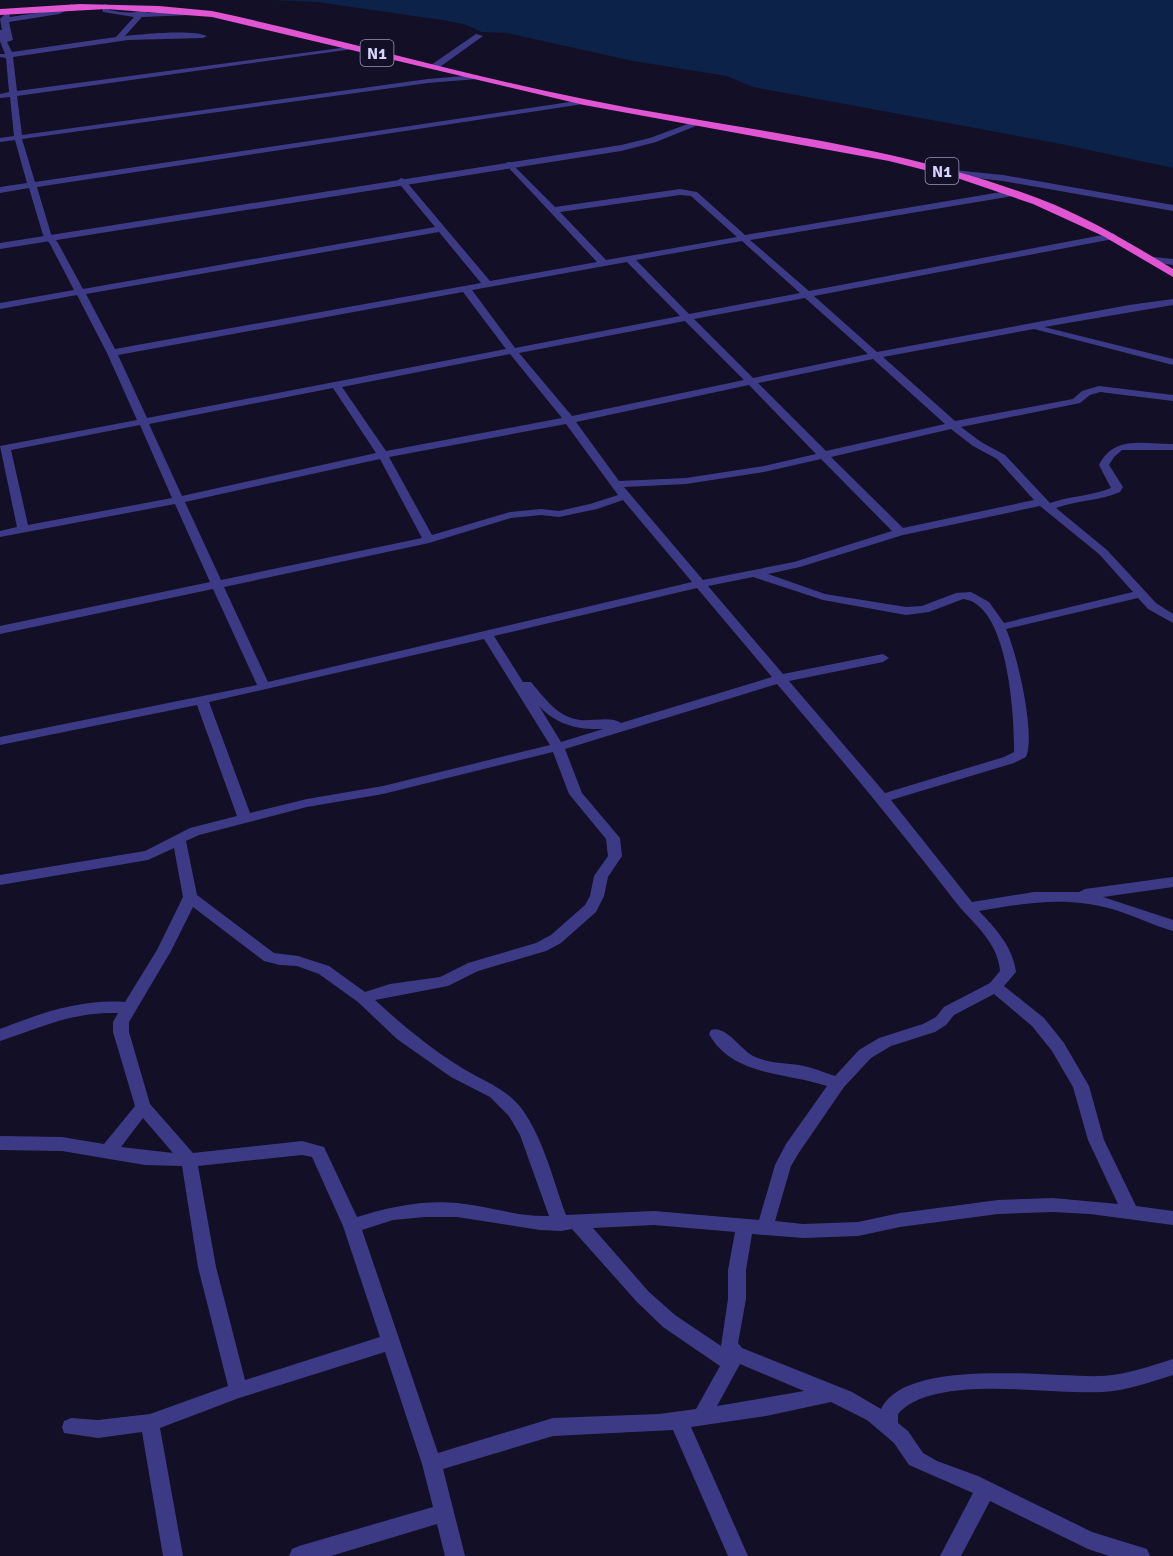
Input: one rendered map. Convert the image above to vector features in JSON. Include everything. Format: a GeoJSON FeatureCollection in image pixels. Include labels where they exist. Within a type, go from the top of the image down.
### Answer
{"type":"FeatureCollection","features":[{"type":"Feature","properties":{"kind":"highway","name":"N1"},"geometry":{"type":"LineString","coordinates":[[3,16],[72,6],[198,12],[583,102],[849,149],[944,172],[1018,195],[1113,236],[1173,274]]}},
{"type":"Feature","properties":{"kind":"street"},"geometry":{"type":"LineString","coordinates":[[117,40],[144,11]]}},
{"type":"Feature","properties":{"kind":"street"},"geometry":{"type":"LineString","coordinates":[[3,16],[12,54],[22,137],[34,185],[52,238],[112,352],[264,687]]}},
{"type":"Feature","properties":{"kind":"street"},"geometry":{"type":"LineString","coordinates":[[0,32],[12,54]]}},
{"type":"Feature","properties":{"kind":"street"},"geometry":{"type":"LineString","coordinates":[[0,56],[117,40],[176,35],[203,36]]}},
{"type":"Feature","properties":{"kind":"street"},"geometry":{"type":"LineString","coordinates":[[434,66],[479,36]]}},
{"type":"Feature","properties":{"kind":"street"},"geometry":{"type":"LineString","coordinates":[[0,96],[356,48]]}},
{"type":"Feature","properties":{"kind":"street"},"geometry":{"type":"LineString","coordinates":[[428,81],[450,71]]}},
{"type":"Feature","properties":{"kind":"street"},"geometry":{"type":"LineString","coordinates":[[0,140],[428,81],[477,77]]}},
{"type":"Feature","properties":{"kind":"street"},"geometry":{"type":"LineString","coordinates":[[0,190],[583,102]]}},
{"type":"Feature","properties":{"kind":"street"},"geometry":{"type":"LineString","coordinates":[[52,238],[634,142],[660,132],[676,119]]}},
{"type":"Feature","properties":{"kind":"street"},"geometry":{"type":"LineString","coordinates":[[0,244],[52,238],[632,146],[696,122]]}},
{"type":"Feature","properties":{"kind":"street"},"geometry":{"type":"LineString","coordinates":[[510,164],[605,265]]}},
{"type":"Feature","properties":{"kind":"street"},"geometry":{"type":"LineString","coordinates":[[944,172],[1031,183],[1173,208]]}},
{"type":"Feature","properties":{"kind":"street"},"geometry":{"type":"LineString","coordinates":[[401,181],[487,284]]}},
{"type":"Feature","properties":{"kind":"street"},"geometry":{"type":"LineString","coordinates":[[112,352],[605,265],[744,238],[1018,195],[1031,183]]}},
{"type":"Feature","properties":{"kind":"street"},"geometry":{"type":"LineString","coordinates":[[553,210],[687,192],[694,194],[953,425],[977,444],[1001,457],[1045,505],[1103,552],[1130,579],[1152,606],[1173,619]]}},
{"type":"Feature","properties":{"kind":"street"},"geometry":{"type":"LineString","coordinates":[[0,306],[440,229]]}},
{"type":"Feature","properties":{"kind":"street"},"geometry":{"type":"LineString","coordinates":[[23,529],[3,449],[1113,236]]}},
{"type":"Feature","properties":{"kind":"street"},"geometry":{"type":"LineString","coordinates":[[630,260],[689,317],[821,455],[900,532]]}},
{"type":"Feature","properties":{"kind":"street"},"geometry":{"type":"LineString","coordinates":[[1154,260],[1173,262]]}},
{"type":"Feature","properties":{"kind":"street"},"geometry":{"type":"LineString","coordinates":[[466,289],[512,352],[569,420],[625,496],[882,798],[968,908],[994,936],[1007,960],[1008,972],[995,987],[950,1011],[929,1028],[873,1048],[838,1083],[800,1136],[783,1165],[765,1228]]}},
{"type":"Feature","properties":{"kind":"street"},"geometry":{"type":"LineString","coordinates":[[0,534],[178,500],[383,455],[569,420],[877,355],[1129,308],[1173,302]]}},
{"type":"Feature","properties":{"kind":"street"},"geometry":{"type":"LineString","coordinates":[[1033,326],[1173,362]]}},
{"type":"Feature","properties":{"kind":"street"},"geometry":{"type":"LineString","coordinates":[[336,385],[383,455],[429,540]]}},
{"type":"Feature","properties":{"kind":"street"},"geometry":{"type":"LineString","coordinates":[[617,484],[712,478],[764,469],[953,425],[1076,401],[1086,393],[1100,389],[1173,398]]}},
{"type":"Feature","properties":{"kind":"street"},"geometry":{"type":"LineString","coordinates":[[0,741],[264,687],[699,585],[796,565],[900,532],[1101,496],[1116,490],[1117,487],[1104,465],[1108,455],[1120,447],[1173,447]]}},
{"type":"Feature","properties":{"kind":"street"},"geometry":{"type":"LineString","coordinates":[[0,630],[429,540],[510,515],[542,512],[559,514],[593,507],[625,496]]}},
{"type":"Feature","properties":{"kind":"street"},"geometry":{"type":"LineString","coordinates":[[753,573],[830,599],[907,611],[932,609],[953,597],[972,596],[987,607],[1001,627],[1014,670],[1021,754],[1009,760],[882,798]]}},
{"type":"Feature","properties":{"kind":"street"},"geometry":{"type":"LineString","coordinates":[[1001,627],[1140,594]]}},
{"type":"Feature","properties":{"kind":"street"},"geometry":{"type":"LineString","coordinates":[[363,998],[390,990],[443,982],[473,967],[548,944],[570,929],[591,908],[597,896],[601,876],[615,856],[613,838],[576,794],[558,747],[488,636]]}},
{"type":"Feature","properties":{"kind":"street"},"geometry":{"type":"LineString","coordinates":[[0,880],[148,855],[195,831],[306,803],[384,790],[558,747],[779,679],[883,658]]}},
{"type":"Feature","properties":{"kind":"street"},"geometry":{"type":"LineString","coordinates":[[506,665],[522,678],[555,717],[570,723],[592,726],[650,719]]}},
{"type":"Feature","properties":{"kind":"street"},"geometry":{"type":"LineString","coordinates":[[202,700],[244,819]]}},
{"type":"Feature","properties":{"kind":"street"},"geometry":{"type":"LineString","coordinates":[[179,839],[190,897],[164,951],[121,1022],[121,1032],[144,1107],[189,1160],[207,1267],[238,1390]]}},
{"type":"Feature","properties":{"kind":"street"},"geometry":{"type":"LineString","coordinates":[[1068,897],[1173,882]]}},
{"type":"Feature","properties":{"kind":"street"},"geometry":{"type":"LineString","coordinates":[[968,908],[1056,896],[1068,897],[1116,904],[1173,926]]}},
{"type":"Feature","properties":{"kind":"street"},"geometry":{"type":"LineString","coordinates":[[190,897],[269,957],[298,961],[324,970],[363,998],[403,1035],[457,1073],[496,1093],[515,1112],[528,1133],[570,1223],[669,1321],[734,1359],[845,1398],[874,1414],[901,1437],[916,1459],[931,1467],[986,1489],[1088,1540],[1140,1556]]}},
{"type":"Feature","properties":{"kind":"street"},"geometry":{"type":"LineString","coordinates":[[995,987],[1038,1022],[1058,1047],[1081,1086],[1096,1140],[1130,1212]]}},
{"type":"Feature","properties":{"kind":"street"},"geometry":{"type":"LineString","coordinates":[[0,1035],[34,1021],[87,1007],[129,1008]]}},
{"type":"Feature","properties":{"kind":"street"},"geometry":{"type":"LineString","coordinates":[[717,1034],[734,1053],[753,1063],[799,1071],[838,1083]]}},
{"type":"Feature","properties":{"kind":"street"},"geometry":{"type":"LineString","coordinates":[[108,1151],[144,1107]]}},
{"type":"Feature","properties":{"kind":"street"},"geometry":{"type":"LineString","coordinates":[[0,1143],[63,1144],[145,1158],[189,1160],[303,1148],[318,1152],[351,1226],[391,1342],[432,1464],[455,1556]]}},
{"type":"Feature","properties":{"kind":"street"},"geometry":{"type":"LineString","coordinates":[[351,1226],[393,1213],[425,1210],[457,1210],[540,1223],[654,1218],[802,1230],[858,1229],[998,1207],[1042,1205],[1090,1207],[1173,1218]]}},
{"type":"Feature","properties":{"kind":"street"},"geometry":{"type":"LineString","coordinates":[[702,1416],[734,1359],[729,1344],[737,1299],[737,1270],[745,1226]]}},
{"type":"Feature","properties":{"kind":"street"},"geometry":{"type":"LineString","coordinates":[[71,1427],[98,1429],[150,1423],[238,1390],[391,1342]]}},
{"type":"Feature","properties":{"kind":"street"},"geometry":{"type":"LineString","coordinates":[[888,1426],[890,1410],[898,1401],[919,1388],[987,1381],[1103,1384],[1136,1379],[1173,1367]]}},
{"type":"Feature","properties":{"kind":"street"},"geometry":{"type":"LineString","coordinates":[[432,1464],[553,1427],[626,1426],[678,1420],[766,1408],[831,1394]]}},
{"type":"Feature","properties":{"kind":"street"},"geometry":{"type":"LineString","coordinates":[[678,1420],[738,1556]]}},
{"type":"Feature","properties":{"kind":"street"},"geometry":{"type":"LineString","coordinates":[[150,1423],[173,1556]]}},
{"type":"Feature","properties":{"kind":"street"},"geometry":{"type":"LineString","coordinates":[[950,1556],[986,1489]]}},
{"type":"Feature","properties":{"kind":"street"},"geometry":{"type":"LineString","coordinates":[[299,1556],[443,1513]]}},
{"type":"Feature","properties":{"kind":"water"},"geometry":{"type":"Polygon","coordinates":[[[271,0],[1173,0],[1173,168],[1061,144],[753,87],[727,76],[633,61],[507,33],[482,32],[464,24],[317,2],[271,0]]]}}]}
